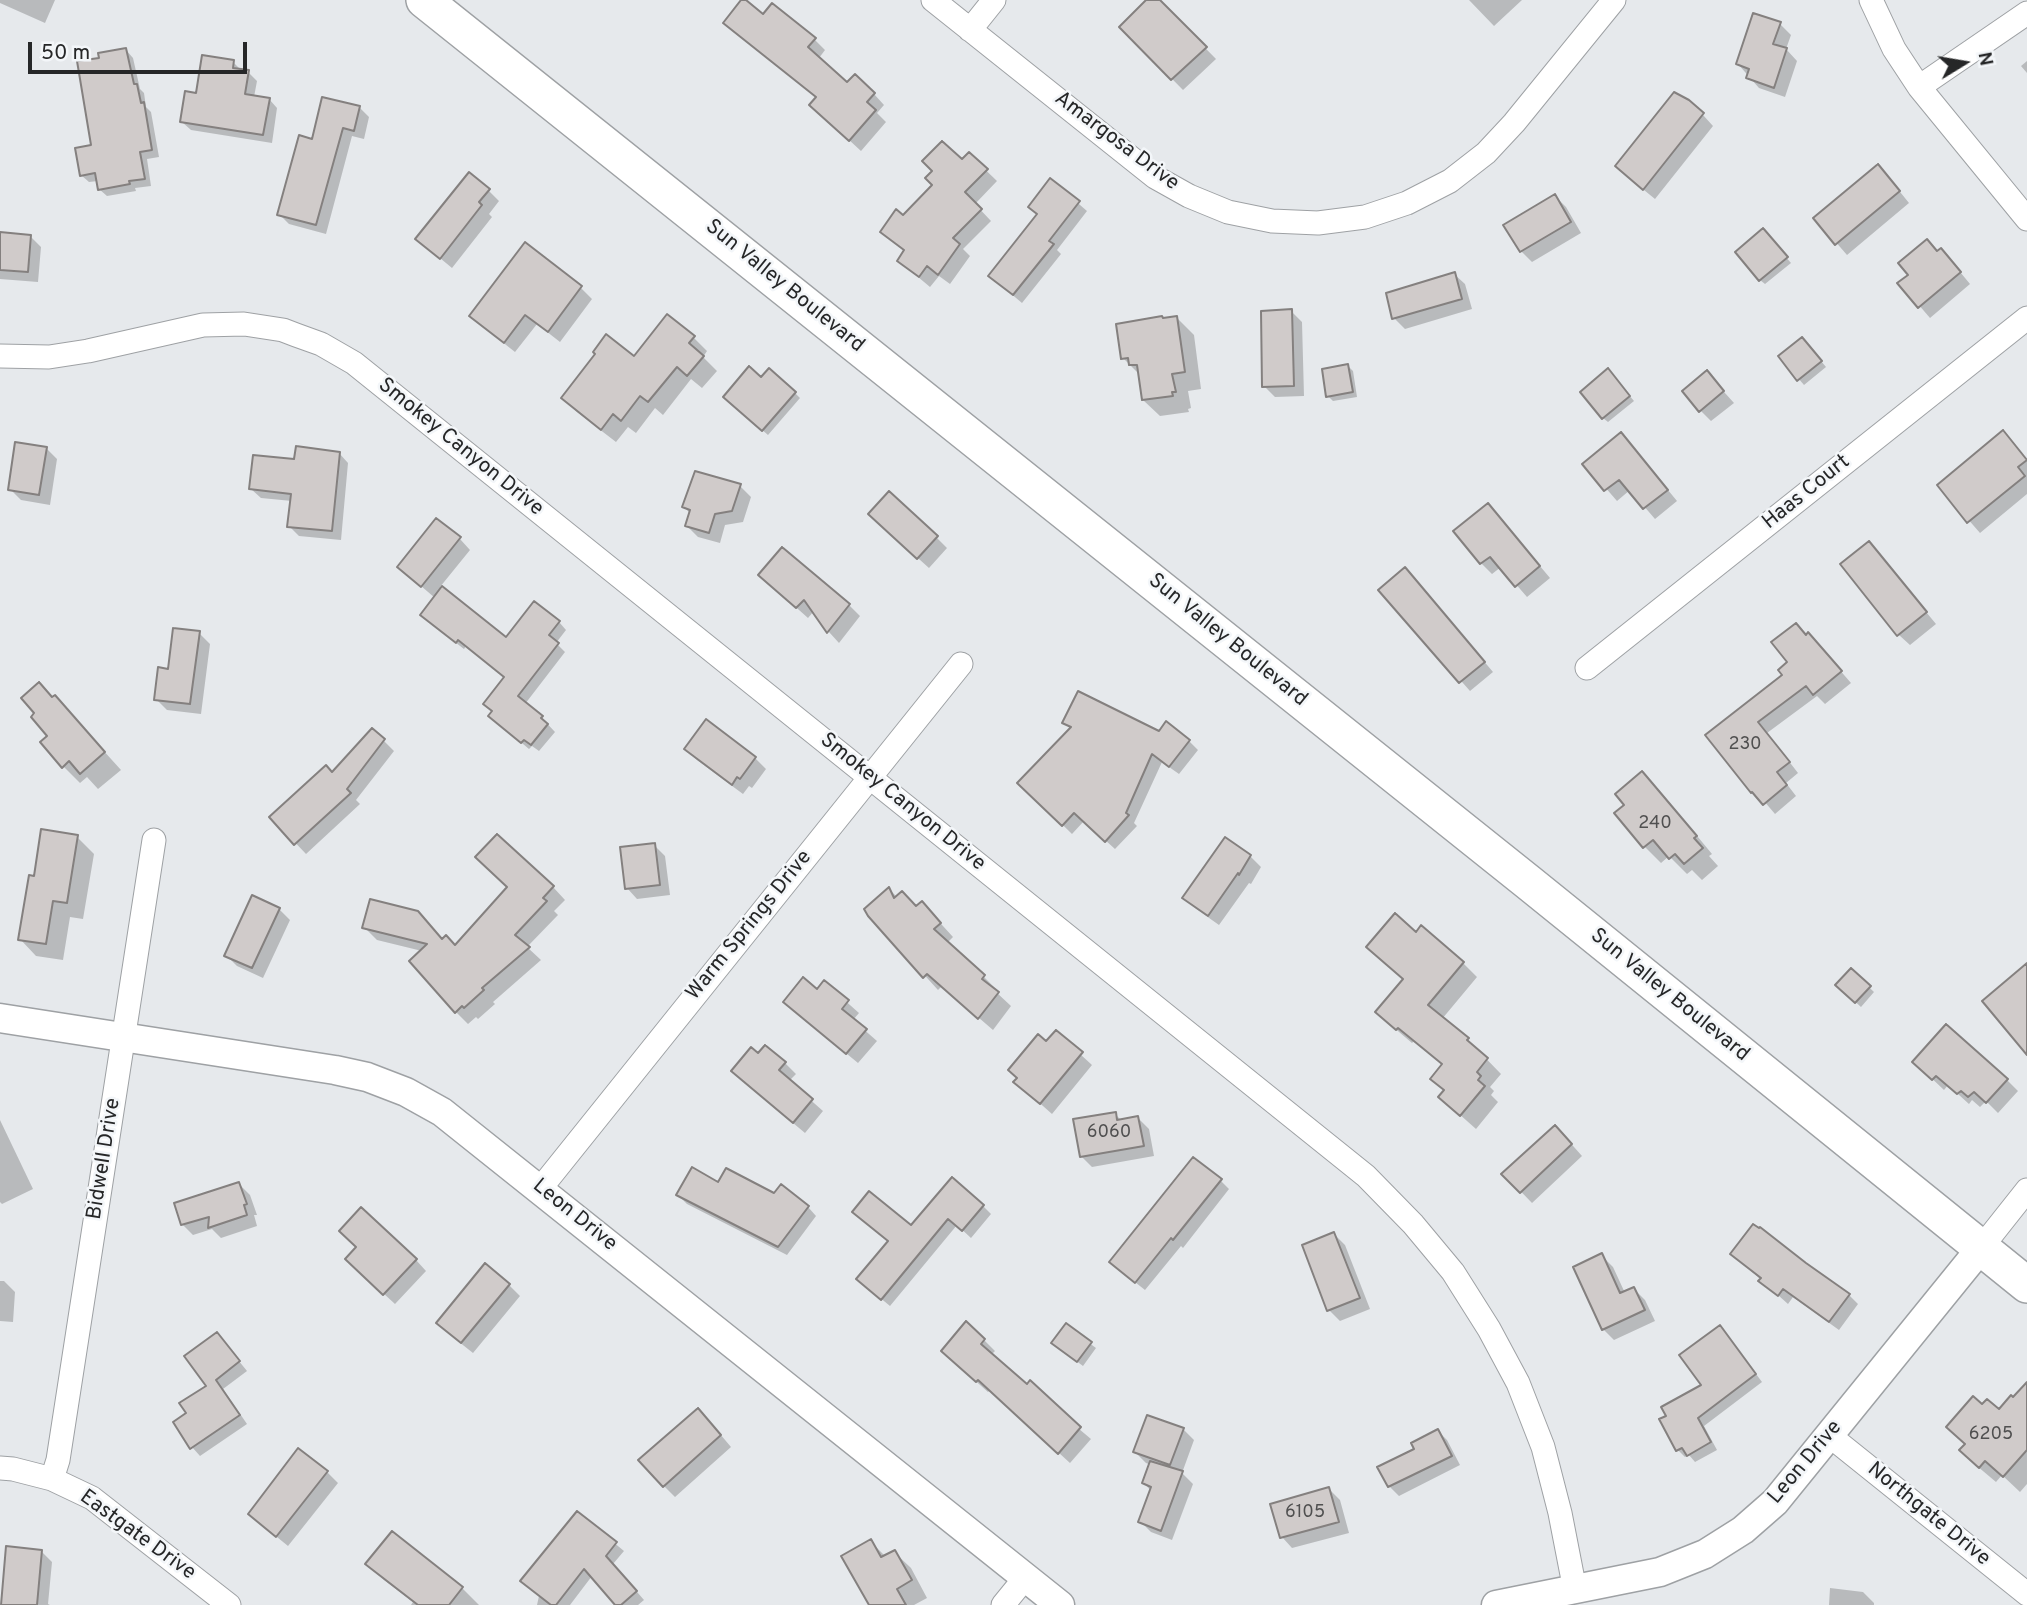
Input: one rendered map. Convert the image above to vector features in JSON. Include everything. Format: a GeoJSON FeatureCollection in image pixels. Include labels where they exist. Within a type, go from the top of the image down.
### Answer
{"type":"FeatureCollection","features":[{"type":"Feature","properties":{"kind":"main road","name":"Sun Valley Boulevard"},"geometry":{"type":"LineString","coordinates":[[424,0],[1517,873],[2027,1285]]}},
{"type":"Feature","properties":{"kind":"street","name":"Amargosa Drive"},"geometry":{"type":"LineString","coordinates":[[933,0],[1155,177],[1189,196],[1228,212],[1272,221],[1318,223],[1365,216],[1397,206],[1450,181],[1486,153],[1514,123],[1614,0]]}},
{"type":"Feature","properties":{"kind":"street"},"geometry":{"type":"LineString","coordinates":[[970,30],[994,0]]}},
{"type":"Feature","properties":{"kind":"street"},"geometry":{"type":"LineString","coordinates":[[1871,0],[1894,49],[1919,87],[2027,219]]}},
{"type":"Feature","properties":{"kind":"street"},"geometry":{"type":"LineString","coordinates":[[1919,87],[2027,13]]}},
{"type":"Feature","properties":{"kind":"street","name":"Haas Court"},"geometry":{"type":"LineString","coordinates":[[1587,668],[2027,317]]}},
{"type":"Feature","properties":{"kind":"street","name":"Smokey Canyon Drive"},"geometry":{"type":"LineString","coordinates":[[0,356],[50,357],[203,325],[244,324],[283,330],[321,344],[354,363],[1366,1176],[1413,1224],[1452,1272],[1489,1329],[1518,1383],[1543,1447],[1560,1513],[1575,1590]]}},
{"type":"Feature","properties":{"kind":"street","name":"Warm Springs Drive"},"geometry":{"type":"LineString","coordinates":[[540,1189],[961,664]]}},
{"type":"Feature","properties":{"kind":"street","name":"Bidwell Drive"},"geometry":{"type":"LineString","coordinates":[[52,1479],[58,1460],[154,839]]}},
{"type":"Feature","properties":{"kind":"street","name":"Leon Drive"},"geometry":{"type":"LineString","coordinates":[[0,1018],[335,1070],[367,1077],[406,1091],[442,1112],[540,1189],[1060,1605]]}},
{"type":"Feature","properties":{"kind":"street","name":"Leon Drive"},"geometry":{"type":"LineString","coordinates":[[1496,1605],[1660,1572],[1705,1554],[1743,1530],[1775,1502],[2027,1190]]}},
{"type":"Feature","properties":{"kind":"street","name":"Northgate Drive"},"geometry":{"type":"LineString","coordinates":[[1830,1436],[2027,1594]]}},
{"type":"Feature","properties":{"kind":"street","name":"Eastgate Drive"},"geometry":{"type":"LineString","coordinates":[[0,1468],[52,1479],[92,1498],[229,1605]]}},
{"type":"Feature","properties":{"kind":"street"},"geometry":{"type":"LineString","coordinates":[[1003,1605],[1025,1578]]}},
{"type":"Feature","properties":{"kind":"building"},"geometry":{"type":"Polygon","coordinates":[[[741,0],[746,0],[763,14],[772,3],[816,38],[808,47],[847,82],[855,74],[875,93],[867,102],[876,110],[849,141],[809,105],[816,97],[723,23],[741,0]]]}},
{"type":"Feature","properties":{"kind":"building"},"geometry":{"type":"Polygon","coordinates":[[[1146,0],[1160,0],[1207,47],[1171,80],[1119,27],[1146,0]]]}},
{"type":"Feature","properties":{"kind":"building"},"geometry":{"type":"Polygon","coordinates":[[[1753,13],[1781,22],[1773,44],[1787,48],[1774,88],[1746,78],[1749,69],[1736,64],[1753,13]]]}},
{"type":"Feature","properties":{"kind":"building"},"geometry":{"type":"Polygon","coordinates":[[[126,48],[134,84],[137,84],[141,103],[144,102],[152,150],[140,152],[145,179],[98,190],[95,173],[80,176],[75,148],[91,145],[77,61],[99,58],[98,53],[126,48]]]}},
{"type":"Feature","properties":{"kind":"building"},"geometry":{"type":"Polygon","coordinates":[[[202,55],[234,60],[233,68],[249,70],[245,94],[270,98],[263,135],[180,122],[185,91],[196,93],[202,55]]]}},
{"type":"Feature","properties":{"kind":"building"},"geometry":{"type":"Polygon","coordinates":[[[1674,92],[1704,113],[1643,190],[1615,166],[1674,92]]]}},
{"type":"Feature","properties":{"kind":"building"},"geometry":{"type":"Polygon","coordinates":[[[322,97],[360,106],[354,131],[343,128],[316,225],[277,215],[299,135],[312,139],[322,97]]]}},
{"type":"Feature","properties":{"kind":"building"},"geometry":{"type":"Polygon","coordinates":[[[942,141],[962,159],[969,152],[988,169],[965,192],[982,209],[953,238],[960,244],[938,275],[927,266],[919,277],[897,261],[904,250],[880,232],[896,209],[903,215],[932,185],[925,178],[932,171],[922,161],[942,141]]]}},
{"type":"Feature","properties":{"kind":"building"},"geometry":{"type":"Polygon","coordinates":[[[1878,164],[1900,191],[1835,245],[1813,218],[1878,164]]]}},
{"type":"Feature","properties":{"kind":"building"},"geometry":{"type":"Polygon","coordinates":[[[469,172],[490,189],[479,202],[482,205],[440,259],[415,239],[469,172]]]}},
{"type":"Feature","properties":{"kind":"building"},"geometry":{"type":"Polygon","coordinates":[[[1050,178],[1080,201],[1049,241],[1054,244],[1013,295],[988,276],[1037,214],[1028,207],[1050,178]]]}},
{"type":"Feature","properties":{"kind":"building"},"geometry":{"type":"Polygon","coordinates":[[[1555,194],[1571,222],[1520,252],[1503,225],[1555,194]]]}},
{"type":"Feature","properties":{"kind":"building"},"geometry":{"type":"Polygon","coordinates":[[[1763,228],[1788,257],[1759,281],[1735,252],[1763,228]]]}},
{"type":"Feature","properties":{"kind":"building"},"geometry":{"type":"Polygon","coordinates":[[[0,232],[31,235],[28,272],[0,270],[0,232]]]}},
{"type":"Feature","properties":{"kind":"building"},"geometry":{"type":"Polygon","coordinates":[[[1927,239],[1937,251],[1941,248],[1961,272],[1918,308],[1897,283],[1908,275],[1898,263],[1927,239]]]}},
{"type":"Feature","properties":{"kind":"building"},"geometry":{"type":"Polygon","coordinates":[[[525,242],[582,286],[548,332],[525,315],[504,343],[469,316],[525,242]]]}},
{"type":"Feature","properties":{"kind":"building"},"geometry":{"type":"Polygon","coordinates":[[[1455,272],[1462,299],[1392,319],[1386,293],[1455,272]]]}},
{"type":"Feature","properties":{"kind":"building"},"geometry":{"type":"Polygon","coordinates":[[[1292,309],[1294,386],[1262,387],[1261,311],[1292,309]]]}},
{"type":"Feature","properties":{"kind":"building"},"geometry":{"type":"Polygon","coordinates":[[[667,314],[695,336],[689,343],[704,356],[687,376],[677,367],[648,402],[640,396],[621,421],[613,414],[601,430],[561,398],[595,354],[593,352],[606,334],[634,356],[667,314]]]}},
{"type":"Feature","properties":{"kind":"building"},"geometry":{"type":"Polygon","coordinates":[[[1177,316],[1185,372],[1172,374],[1176,392],[1172,392],[1173,396],[1142,400],[1137,365],[1129,365],[1128,358],[1121,359],[1116,324],[1177,316]]]}},
{"type":"Feature","properties":{"kind":"building"},"geometry":{"type":"Polygon","coordinates":[[[1802,337],[1822,361],[1797,381],[1778,356],[1802,337]]]}},
{"type":"Feature","properties":{"kind":"building"},"geometry":{"type":"Polygon","coordinates":[[[1348,364],[1353,392],[1326,397],[1322,369],[1348,364]]]}},
{"type":"Feature","properties":{"kind":"building"},"geometry":{"type":"Polygon","coordinates":[[[749,366],[761,377],[769,368],[796,392],[762,431],[723,397],[749,366]]]}},
{"type":"Feature","properties":{"kind":"building"},"geometry":{"type":"Polygon","coordinates":[[[1608,368],[1630,396],[1602,419],[1580,392],[1608,368]]]}},
{"type":"Feature","properties":{"kind":"building"},"geometry":{"type":"Polygon","coordinates":[[[1707,370],[1724,391],[1699,412],[1682,391],[1707,370]]]}},
{"type":"Feature","properties":{"kind":"building"},"geometry":{"type":"Polygon","coordinates":[[[2003,430],[2027,460],[2018,467],[2025,476],[1967,523],[1937,485],[2003,430]]]}},
{"type":"Feature","properties":{"kind":"building"},"geometry":{"type":"Polygon","coordinates":[[[1621,432],[1668,490],[1643,509],[1619,480],[1604,491],[1582,464],[1621,432]]]}},
{"type":"Feature","properties":{"kind":"building"},"geometry":{"type":"Polygon","coordinates":[[[15,442],[47,447],[39,495],[8,490],[15,442]]]}},
{"type":"Feature","properties":{"kind":"building"},"geometry":{"type":"Polygon","coordinates":[[[296,446],[340,452],[332,531],[287,527],[291,494],[249,489],[253,455],[294,459],[296,446]]]}},
{"type":"Feature","properties":{"kind":"building"},"geometry":{"type":"Polygon","coordinates":[[[695,471],[741,484],[732,511],[715,514],[709,533],[685,526],[690,510],[682,507],[695,471]]]}},
{"type":"Feature","properties":{"kind":"building"},"geometry":{"type":"Polygon","coordinates":[[[889,491],[938,536],[917,559],[868,514],[889,491]]]}},
{"type":"Feature","properties":{"kind":"building"},"geometry":{"type":"Polygon","coordinates":[[[1488,503],[1540,566],[1515,587],[1490,557],[1480,564],[1453,531],[1488,503]]]}},
{"type":"Feature","properties":{"kind":"building"},"geometry":{"type":"Polygon","coordinates":[[[436,518],[461,537],[421,587],[397,567],[436,518]]]}},
{"type":"Feature","properties":{"kind":"building"},"geometry":{"type":"Polygon","coordinates":[[[1869,541],[1927,612],[1897,636],[1840,564],[1869,541]]]}},
{"type":"Feature","properties":{"kind":"building"},"geometry":{"type":"Polygon","coordinates":[[[782,547],[850,604],[827,633],[804,600],[796,608],[758,575],[782,547]]]}},
{"type":"Feature","properties":{"kind":"building"},"geometry":{"type":"Polygon","coordinates":[[[1405,567],[1485,662],[1459,683],[1378,590],[1405,567]]]}},
{"type":"Feature","properties":{"kind":"building"},"geometry":{"type":"Polygon","coordinates":[[[442,586],[506,637],[534,601],[560,621],[549,635],[559,643],[518,696],[543,716],[541,718],[548,724],[531,745],[524,740],[521,743],[488,716],[492,711],[483,704],[504,677],[458,640],[456,643],[420,615],[442,586]]]}},
{"type":"Feature","properties":{"kind":"building"},"geometry":{"type":"Polygon","coordinates":[[[1796,623],[1806,635],[1808,632],[1842,671],[1813,695],[1806,686],[1758,722],[1790,762],[1777,772],[1787,785],[1763,805],[1705,735],[1782,675],[1778,670],[1787,662],[1771,642],[1796,623]]]}},
{"type":"Feature","properties":{"kind":"building"},"geometry":{"type":"Polygon","coordinates":[[[173,628],[200,631],[190,704],[154,700],[158,667],[168,669],[173,628]]]}},
{"type":"Feature","properties":{"kind":"building"},"geometry":{"type":"Polygon","coordinates":[[[39,682],[52,697],[55,695],[105,752],[80,774],[69,761],[62,768],[40,742],[47,736],[31,717],[34,713],[21,698],[39,682]]]}},
{"type":"Feature","properties":{"kind":"building"},"geometry":{"type":"Polygon","coordinates":[[[1078,691],[1159,731],[1166,721],[1190,740],[1169,767],[1152,754],[1126,813],[1129,815],[1105,842],[1074,813],[1062,826],[1017,783],[1071,727],[1062,723],[1078,691]]]}},
{"type":"Feature","properties":{"kind":"building"},"geometry":{"type":"Polygon","coordinates":[[[706,719],[756,757],[740,779],[737,777],[732,785],[684,749],[706,719]]]}},
{"type":"Feature","properties":{"kind":"building"},"geometry":{"type":"Polygon","coordinates":[[[372,728],[385,739],[347,789],[351,793],[294,845],[269,817],[326,765],[332,772],[372,728]]]}},
{"type":"Feature","properties":{"kind":"building"},"geometry":{"type":"Polygon","coordinates":[[[1642,771],[1697,836],[1694,838],[1703,848],[1684,864],[1675,854],[1669,859],[1653,840],[1643,848],[1614,813],[1624,805],[1615,794],[1642,771]]]}},
{"type":"Feature","properties":{"kind":"building"},"geometry":{"type":"Polygon","coordinates":[[[41,829],[78,835],[67,903],[53,901],[46,944],[18,940],[29,875],[34,876],[41,829]]]}},
{"type":"Feature","properties":{"kind":"building"},"geometry":{"type":"Polygon","coordinates":[[[497,834],[554,886],[543,898],[547,901],[515,935],[530,947],[482,988],[484,990],[464,1008],[462,1006],[455,1013],[409,961],[427,944],[362,928],[370,899],[418,911],[442,939],[446,935],[455,945],[507,887],[475,857],[497,834]]]}},
{"type":"Feature","properties":{"kind":"building"},"geometry":{"type":"Polygon","coordinates":[[[1225,837],[1251,855],[1208,916],[1182,898],[1225,837]]]}},
{"type":"Feature","properties":{"kind":"building"},"geometry":{"type":"Polygon","coordinates":[[[655,843],[660,885],[625,889],[620,847],[655,843]]]}},
{"type":"Feature","properties":{"kind":"building"},"geometry":{"type":"Polygon","coordinates":[[[889,887],[894,898],[902,891],[916,906],[922,901],[941,923],[934,929],[985,975],[982,979],[999,992],[978,1019],[927,974],[923,978],[868,916],[864,909],[889,887]]]}},
{"type":"Feature","properties":{"kind":"building"},"geometry":{"type":"Polygon","coordinates":[[[252,895],[280,908],[252,968],[224,956],[252,895]]]}},
{"type":"Feature","properties":{"kind":"building"},"geometry":{"type":"Polygon","coordinates":[[[1395,913],[1416,932],[1421,925],[1464,962],[1428,1005],[1469,1038],[1467,1040],[1488,1058],[1477,1072],[1481,1076],[1478,1080],[1485,1086],[1460,1116],[1438,1097],[1444,1090],[1430,1079],[1442,1064],[1375,1012],[1403,979],[1366,947],[1395,913]]]}},
{"type":"Feature","properties":{"kind":"building"},"geometry":{"type":"Polygon","coordinates":[[[2027,963],[2027,1055],[1982,1001],[2027,963]]]}},
{"type":"Feature","properties":{"kind":"building"},"geometry":{"type":"Polygon","coordinates":[[[1851,968],[1871,986],[1855,1003],[1835,985],[1851,968]]]}},
{"type":"Feature","properties":{"kind":"building"},"geometry":{"type":"Polygon","coordinates":[[[803,977],[817,989],[824,980],[849,1000],[842,1009],[867,1029],[846,1054],[783,1002],[803,977]]]}},
{"type":"Feature","properties":{"kind":"building"},"geometry":{"type":"Polygon","coordinates":[[[1946,1024],[2008,1079],[1986,1103],[1974,1092],[1968,1097],[1961,1091],[1957,1094],[1936,1076],[1932,1080],[1912,1062],[1946,1024]]]}},
{"type":"Feature","properties":{"kind":"building"},"geometry":{"type":"Polygon","coordinates":[[[1056,1030],[1083,1052],[1040,1104],[1013,1082],[1017,1078],[1008,1070],[1038,1034],[1046,1041],[1056,1030]]]}},
{"type":"Feature","properties":{"kind":"building"},"geometry":{"type":"Polygon","coordinates":[[[765,1045],[786,1062],[779,1070],[813,1099],[793,1123],[731,1071],[751,1047],[758,1053],[765,1045]]]}},
{"type":"Feature","properties":{"kind":"building"},"geometry":{"type":"Polygon","coordinates":[[[1116,1112],[1117,1120],[1138,1116],[1144,1146],[1080,1157],[1073,1119],[1116,1112]]]}},
{"type":"Feature","properties":{"kind":"building"},"geometry":{"type":"Polygon","coordinates":[[[1555,1125],[1572,1144],[1520,1193],[1501,1174],[1555,1125]]]}},
{"type":"Feature","properties":{"kind":"building"},"geometry":{"type":"Polygon","coordinates":[[[1193,1157],[1222,1179],[1135,1283],[1109,1262],[1193,1157]]]}},
{"type":"Feature","properties":{"kind":"building"},"geometry":{"type":"Polygon","coordinates":[[[692,1167],[718,1182],[726,1168],[774,1193],[781,1184],[809,1206],[778,1247],[676,1195],[692,1167]]]}},
{"type":"Feature","properties":{"kind":"building"},"geometry":{"type":"Polygon","coordinates":[[[952,1177],[984,1205],[962,1231],[948,1219],[881,1300],[856,1279],[888,1241],[852,1212],[869,1191],[911,1225],[952,1177]]]}},
{"type":"Feature","properties":{"kind":"building"},"geometry":{"type":"Polygon","coordinates":[[[239,1182],[247,1204],[244,1205],[247,1215],[208,1228],[209,1217],[181,1225],[174,1203],[239,1182]]]}},
{"type":"Feature","properties":{"kind":"building"},"geometry":{"type":"Polygon","coordinates":[[[361,1207],[417,1259],[383,1295],[345,1259],[356,1247],[339,1231],[361,1207]]]}},
{"type":"Feature","properties":{"kind":"building"},"geometry":{"type":"Polygon","coordinates":[[[1753,1224],[1850,1294],[1829,1322],[1783,1289],[1778,1296],[1758,1281],[1761,1278],[1730,1254],[1753,1224]]]}},
{"type":"Feature","properties":{"kind":"building"},"geometry":{"type":"Polygon","coordinates":[[[1334,1232],[1360,1298],[1327,1311],[1302,1245],[1334,1232]]]}},
{"type":"Feature","properties":{"kind":"building"},"geometry":{"type":"Polygon","coordinates":[[[1602,1253],[1620,1293],[1634,1287],[1645,1310],[1602,1330],[1573,1267],[1602,1253]]]}},
{"type":"Feature","properties":{"kind":"building"},"geometry":{"type":"Polygon","coordinates":[[[485,1263],[510,1284],[461,1343],[436,1323],[485,1263]]]}},
{"type":"Feature","properties":{"kind":"building"},"geometry":{"type":"Polygon","coordinates":[[[966,1321],[985,1339],[981,1344],[1027,1384],[1030,1380],[1081,1427],[1058,1454],[978,1380],[976,1382],[941,1351],[966,1321]]]}},
{"type":"Feature","properties":{"kind":"building"},"geometry":{"type":"Polygon","coordinates":[[[1066,1323],[1092,1342],[1077,1362],[1051,1343],[1066,1323]]]}},
{"type":"Feature","properties":{"kind":"building"},"geometry":{"type":"Polygon","coordinates":[[[1720,1325],[1756,1374],[1698,1418],[1711,1442],[1687,1456],[1682,1448],[1676,1451],[1659,1419],[1666,1416],[1661,1407],[1701,1385],[1679,1355],[1720,1325]]]}},
{"type":"Feature","properties":{"kind":"building"},"geometry":{"type":"Polygon","coordinates":[[[217,1332],[240,1361],[216,1380],[240,1415],[190,1449],[173,1422],[186,1413],[179,1403],[206,1386],[184,1356],[217,1332]]]}},
{"type":"Feature","properties":{"kind":"building"},"geometry":{"type":"Polygon","coordinates":[[[2027,1382],[2027,1450],[2003,1477],[1985,1461],[1979,1468],[1959,1450],[1965,1444],[1946,1427],[1973,1396],[1982,1404],[1987,1399],[1999,1409],[2027,1382]]]}},
{"type":"Feature","properties":{"kind":"building"},"geometry":{"type":"Polygon","coordinates":[[[698,1408],[721,1435],[663,1487],[638,1460],[698,1408]]]}},
{"type":"Feature","properties":{"kind":"building"},"geometry":{"type":"Polygon","coordinates":[[[1147,1415],[1184,1428],[1170,1465],[1133,1452],[1147,1415]]]}},
{"type":"Feature","properties":{"kind":"building"},"geometry":{"type":"Polygon","coordinates":[[[1438,1429],[1452,1456],[1388,1487],[1377,1467],[1414,1449],[1411,1443],[1438,1429]]]}},
{"type":"Feature","properties":{"kind":"building"},"geometry":{"type":"Polygon","coordinates":[[[298,1448],[328,1471],[276,1537],[248,1514],[298,1448]]]}},
{"type":"Feature","properties":{"kind":"building"},"geometry":{"type":"Polygon","coordinates":[[[1150,1461],[1183,1471],[1161,1531],[1138,1522],[1151,1487],[1142,1483],[1150,1461]]]}},
{"type":"Feature","properties":{"kind":"building"},"geometry":{"type":"Polygon","coordinates":[[[1329,1487],[1339,1522],[1280,1538],[1270,1504],[1329,1487]]]}},
{"type":"Feature","properties":{"kind":"building"},"geometry":{"type":"Polygon","coordinates":[[[577,1511],[617,1542],[606,1556],[637,1591],[621,1605],[615,1605],[584,1569],[556,1605],[551,1605],[520,1581],[577,1511]]]}},
{"type":"Feature","properties":{"kind":"building"},"geometry":{"type":"Polygon","coordinates":[[[392,1531],[463,1587],[449,1605],[418,1605],[365,1564],[392,1531]]]}},
{"type":"Feature","properties":{"kind":"building"},"geometry":{"type":"Polygon","coordinates":[[[871,1539],[881,1557],[895,1550],[912,1580],[897,1589],[906,1605],[869,1605],[841,1556],[871,1539]]]}},
{"type":"Feature","properties":{"kind":"building"},"geometry":{"type":"Polygon","coordinates":[[[6,1546],[42,1550],[37,1605],[1,1605],[6,1546]]]}}]}
